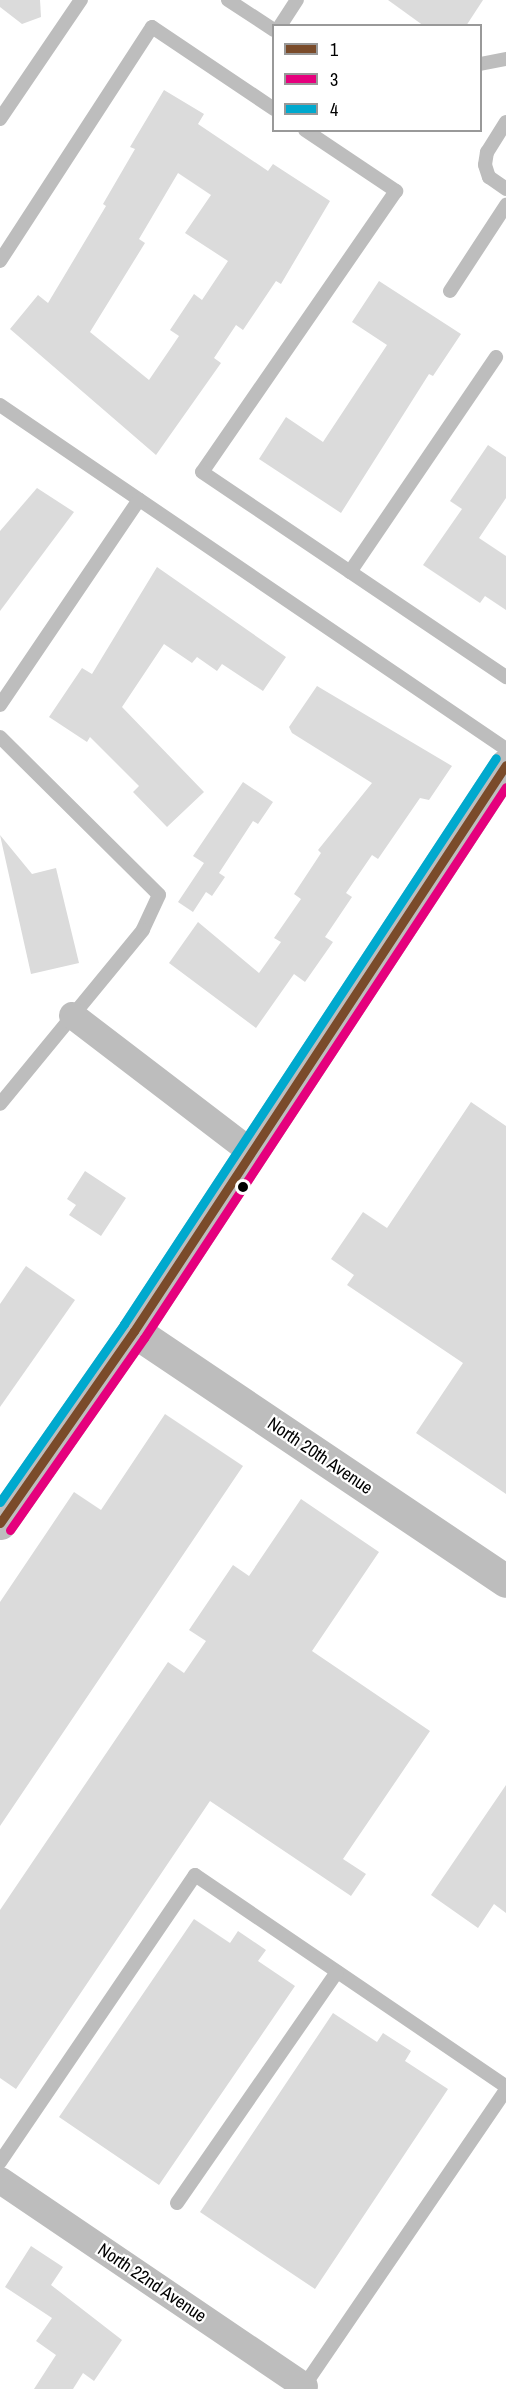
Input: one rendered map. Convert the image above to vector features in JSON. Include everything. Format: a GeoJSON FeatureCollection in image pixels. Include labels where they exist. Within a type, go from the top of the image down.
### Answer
{"type":"FeatureCollection","features":[{"type":"Feature","properties":{"kind":"street"},"geometry":{"type":"LineString","coordinates":[[0,1523],[134,1331],[250,1151],[506,765]]}},
{"type":"Feature","properties":{"kind":"street"},"geometry":{"type":"LineString","coordinates":[[72,1015],[250,1151]]}},
{"type":"Feature","properties":{"kind":"street","name":"North 20th Avenue"},"geometry":{"type":"LineString","coordinates":[[134,1331],[506,1581]]}},
{"type":"Feature","properties":{"kind":"street","name":"North 22nd Avenue"},"geometry":{"type":"LineString","coordinates":[[0,2180],[304,2386]]}},
{"type":"Feature","properties":{"kind":"lane"},"geometry":{"type":"LineString","coordinates":[[0,118],[81,0]]}},
{"type":"Feature","properties":{"kind":"lane"},"geometry":{"type":"LineString","coordinates":[[228,0],[272,29]]}},
{"type":"Feature","properties":{"kind":"lane"},"geometry":{"type":"LineString","coordinates":[[281,24],[297,0]]}},
{"type":"Feature","properties":{"kind":"lane"},"geometry":{"type":"LineString","coordinates":[[0,261],[152,27],[272,108]]}},
{"type":"Feature","properties":{"kind":"lane"},"geometry":{"type":"LineString","coordinates":[[482,64],[506,58]]}},
{"type":"Feature","properties":{"kind":"lane"},"geometry":{"type":"LineString","coordinates":[[506,122],[487,152],[484,165],[489,177],[506,189]]}},
{"type":"Feature","properties":{"kind":"lane"},"geometry":{"type":"LineString","coordinates":[[308,132],[396,191],[202,472],[506,677]]}},
{"type":"Feature","properties":{"kind":"lane"},"geometry":{"type":"LineString","coordinates":[[450,291],[506,205]]}},
{"type":"Feature","properties":{"kind":"lane"},"geometry":{"type":"LineString","coordinates":[[350,572],[496,357]]}},
{"type":"Feature","properties":{"kind":"lane"},"geometry":{"type":"LineString","coordinates":[[0,405],[506,749]]}},
{"type":"Feature","properties":{"kind":"lane"},"geometry":{"type":"LineString","coordinates":[[0,705],[139,500]]}},
{"type":"Feature","properties":{"kind":"lane"},"geometry":{"type":"LineString","coordinates":[[0,736],[159,895],[143,930],[0,1104]]}},
{"type":"Feature","properties":{"kind":"lane"},"geometry":{"type":"LineString","coordinates":[[0,2162],[195,1875],[506,2088],[304,2386]]}},
{"type":"Feature","properties":{"kind":"lane"},"geometry":{"type":"LineString","coordinates":[[177,2203],[337,1972]]}},
{"type":"Feature","properties":{"kind":"building"},"geometry":{"type":"Polygon","coordinates":[[[0,0],[40,0],[41,17],[22,24],[0,7],[0,0]]]}},
{"type":"Feature","properties":{"kind":"building"},"geometry":{"type":"Polygon","coordinates":[[[388,0],[483,0],[467,24],[421,24],[388,0]]]}},
{"type":"Feature","properties":{"kind":"building"},"geometry":{"type":"Polygon","coordinates":[[[164,90],[204,114],[198,124],[268,171],[273,164],[330,201],[281,284],[276,281],[243,330],[236,325],[214,358],[221,363],[156,455],[10,329],[38,295],[48,303],[106,206],[103,204],[135,149],[130,147],[164,90]],[[178,173],[139,239],[145,243],[90,332],[149,380],[179,336],[170,330],[194,294],[202,300],[228,261],[185,233],[211,195],[178,173]]]}},
{"type":"Feature","properties":{"kind":"building"},"geometry":{"type":"Polygon","coordinates":[[[379,281],[461,334],[433,376],[429,374],[341,513],[259,459],[286,417],[323,442],[387,345],[352,322],[379,281]]]}},
{"type":"Feature","properties":{"kind":"building"},"geometry":{"type":"Polygon","coordinates":[[[488,445],[506,457],[506,498],[479,538],[506,556],[506,610],[485,596],[480,603],[423,565],[462,509],[450,501],[488,445]]]}},
{"type":"Feature","properties":{"kind":"building"},"geometry":{"type":"Polygon","coordinates":[[[37,488],[74,512],[0,611],[0,531],[37,488]]]}},
{"type":"Feature","properties":{"kind":"building"},"geometry":{"type":"Polygon","coordinates":[[[157,567],[286,657],[263,691],[222,664],[217,671],[197,657],[192,663],[164,644],[122,707],[204,792],[167,827],[133,792],[139,786],[90,737],[87,742],[49,717],[82,668],[92,674],[157,567]]]}},
{"type":"Feature","properties":{"kind":"building"},"geometry":{"type":"Polygon","coordinates":[[[317,686],[452,766],[429,800],[420,798],[378,859],[372,855],[346,893],[352,897],[325,937],[333,942],[305,982],[294,974],[256,1028],[169,963],[198,922],[259,973],[281,942],[274,938],[301,899],[294,894],[321,853],[318,850],[372,783],[292,733],[289,727],[317,686]]]}},
{"type":"Feature","properties":{"kind":"building"},"geometry":{"type":"Polygon","coordinates":[[[243,782],[273,802],[258,824],[253,821],[219,873],[225,877],[212,896],[206,892],[193,912],[178,902],[204,863],[193,856],[243,782]]]}},
{"type":"Feature","properties":{"kind":"building"},"geometry":{"type":"Polygon","coordinates":[[[0,835],[32,874],[56,868],[79,963],[31,974],[0,835]]]}},
{"type":"Feature","properties":{"kind":"building"},"geometry":{"type":"Polygon","coordinates":[[[471,1102],[506,1126],[506,1494],[416,1433],[463,1363],[347,1285],[354,1275],[331,1259],[363,1212],[387,1228],[471,1102]]]}},
{"type":"Feature","properties":{"kind":"building"},"geometry":{"type":"Polygon","coordinates":[[[85,1171],[126,1198],[101,1236],[69,1215],[76,1205],[67,1199],[85,1171]]]}},
{"type":"Feature","properties":{"kind":"building"},"geometry":{"type":"Polygon","coordinates":[[[26,1266],[75,1300],[0,1407],[0,1304],[26,1266]]]}},
{"type":"Feature","properties":{"kind":"building"},"geometry":{"type":"Polygon","coordinates":[[[165,1414],[243,1466],[0,1826],[0,1602],[74,1492],[101,1510],[165,1414]]]}},
{"type":"Feature","properties":{"kind":"building"},"geometry":{"type":"Polygon","coordinates":[[[301,1499],[379,1552],[312,1651],[430,1731],[343,1859],[366,1874],[351,1896],[210,1801],[16,2089],[0,2078],[0,1910],[168,1662],[184,1673],[206,1641],[189,1630],[233,1565],[249,1576],[301,1499]]]}},
{"type":"Feature","properties":{"kind":"building"},"geometry":{"type":"Polygon","coordinates":[[[506,1785],[506,1913],[494,1904],[478,1928],[431,1895],[506,1785]]]}},
{"type":"Feature","properties":{"kind":"building"},"geometry":{"type":"Polygon","coordinates":[[[194,1919],[230,1943],[238,1931],[266,1950],[258,1961],[295,1986],[159,2185],[59,2117],[194,1919]]]}},
{"type":"Feature","properties":{"kind":"building"},"geometry":{"type":"Polygon","coordinates":[[[333,2013],[377,2042],[383,2033],[411,2051],[405,2061],[448,2089],[315,2289],[200,2212],[333,2013]]]}},
{"type":"Feature","properties":{"kind":"building"},"geometry":{"type":"Polygon","coordinates":[[[31,2246],[63,2267],[51,2285],[122,2340],[94,2381],[83,2373],[73,2389],[34,2389],[56,2355],[36,2341],[52,2318],[5,2287],[31,2246]]]}},
{"type":"Feature","properties":{"kind":"transit line","name":"4"},"geometry":{"type":"LineString","coordinates":[[0,1502],[124,1324],[496,758]]}},
{"type":"Feature","properties":{"kind":"transit line","name":"1"},"geometry":{"type":"LineString","coordinates":[[0,1523],[134,1331],[506,765]]}},
{"type":"Feature","properties":{"kind":"transit line","name":"3"},"geometry":{"type":"LineString","coordinates":[[10,1530],[144,1338],[506,787]]}}]}
